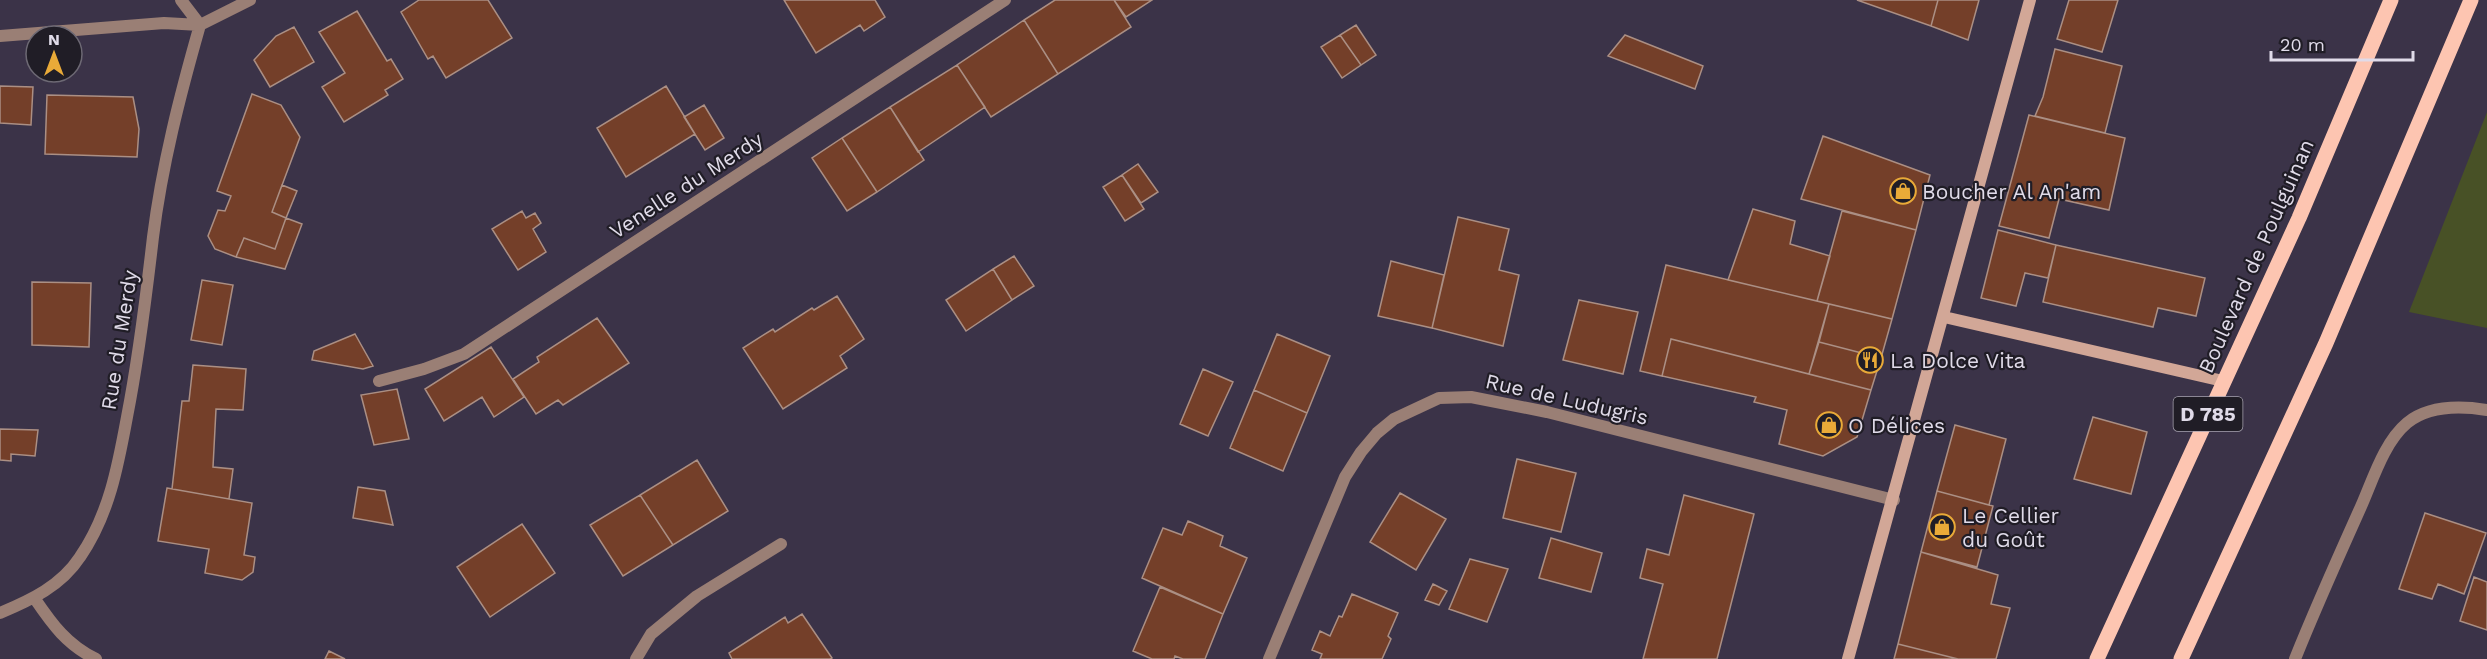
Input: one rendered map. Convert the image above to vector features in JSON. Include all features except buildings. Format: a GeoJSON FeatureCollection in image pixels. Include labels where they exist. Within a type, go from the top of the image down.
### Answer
{"type":"FeatureCollection","features":[{"type":"Feature","properties":{"kind":"main road"},"geometry":{"type":"LineString","coordinates":[[1848,659],[1894,500],[2030,0]]}},
{"type":"Feature","properties":{"kind":"main road","name":"Boulevard de Poulguinan"},"geometry":{"type":"LineString","coordinates":[[2097,659],[2299,218],[2391,0]]}},
{"type":"Feature","properties":{"kind":"main road"},"geometry":{"type":"LineString","coordinates":[[2181,659],[2326,343],[2470,0]]}},
{"type":"Feature","properties":{"kind":"main road"},"geometry":{"type":"LineString","coordinates":[[1944,317],[2223,381]]}},
{"type":"Feature","properties":{"kind":"street"},"geometry":{"type":"LineString","coordinates":[[181,0],[200,25]]}},
{"type":"Feature","properties":{"kind":"street"},"geometry":{"type":"LineString","coordinates":[[0,36],[164,24],[200,25],[250,0]]}},
{"type":"Feature","properties":{"kind":"street","name":"Venelle du Merdy"},"geometry":{"type":"LineString","coordinates":[[379,381],[424,369],[464,354],[1005,0]]}},
{"type":"Feature","properties":{"kind":"street","name":"Rue du Merdy"},"geometry":{"type":"LineString","coordinates":[[0,613],[35,599],[58,582],[79,560],[105,510],[117,468],[146,306],[159,198],[177,105],[200,25]]}},
{"type":"Feature","properties":{"kind":"street","name":"Rue de Ludugris"},"geometry":{"type":"LineString","coordinates":[[1269,659],[1345,477],[1361,452],[1377,433],[1394,419],[1439,398],[1471,398],[1546,412],[1894,500]]}},
{"type":"Feature","properties":{"kind":"street"},"geometry":{"type":"LineString","coordinates":[[2295,659],[2369,488],[2393,440],[2407,423],[2425,413],[2459,408],[2487,410]]}},
{"type":"Feature","properties":{"kind":"street"},"geometry":{"type":"LineString","coordinates":[[636,659],[651,634],[697,596],[782,544]]}},
{"type":"Feature","properties":{"kind":"street"},"geometry":{"type":"LineString","coordinates":[[35,599],[57,631],[69,643],[96,659]]}},
{"type":"Feature","properties":{"kind":"green space"},"geometry":{"type":"Polygon","coordinates":[[[2487,112],[2487,328],[2409,312],[2487,112]]]}},
{"type":"Feature","properties":{"kind":"place","name":"Boucher Al An'am"},"geometry":{"type":"Point","coordinates":[1903,191]}},
{"type":"Feature","properties":{"kind":"place","name":"La Dolce Vita"},"geometry":{"type":"Point","coordinates":[1870,360]}},
{"type":"Feature","properties":{"kind":"place","name":"O Délices"},"geometry":{"type":"Point","coordinates":[1829,425]}},
{"type":"Feature","properties":{"kind":"place","name":"Le Cellier du Goût"},"geometry":{"type":"Point","coordinates":[1942,527]}}]}
